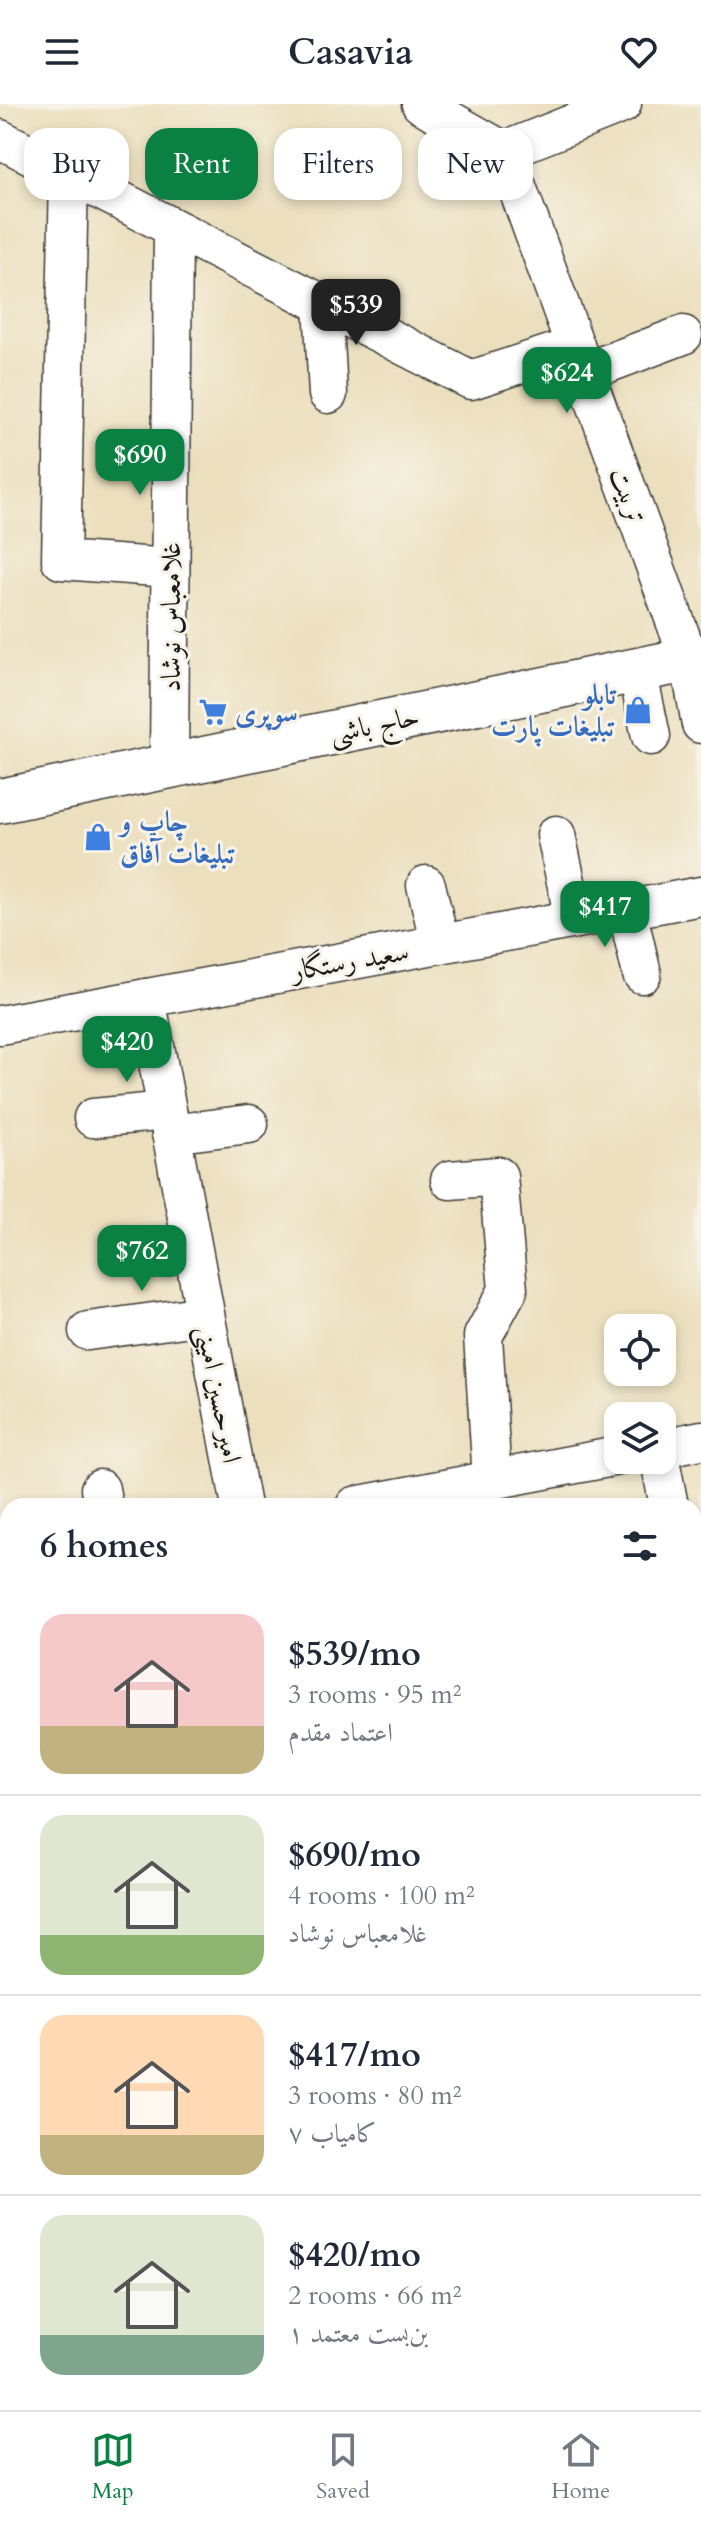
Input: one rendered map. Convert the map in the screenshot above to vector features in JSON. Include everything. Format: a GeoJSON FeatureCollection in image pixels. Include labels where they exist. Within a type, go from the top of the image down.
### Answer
{"type":"FeatureCollection","features":[{"type":"Feature","properties":{"kind":"street"},"geometry":{"type":"LineString","coordinates":[[421,104],[463,128]]}},
{"type":"Feature","properties":{"kind":"street"},"geometry":{"type":"LineString","coordinates":[[533,139],[622,104]]}},
{"type":"Feature","properties":{"kind":"street"},"geometry":{"type":"LineString","coordinates":[[0,139],[24,152]]}},
{"type":"Feature","properties":{"kind":"street"},"geometry":{"type":"LineString","coordinates":[[68,200],[61,560],[170,568]]}},
{"type":"Feature","properties":{"kind":"street"},"geometry":{"type":"LineString","coordinates":[[118,200],[471,380],[683,335]]}},
{"type":"Feature","properties":{"kind":"street","name":"تربیت"},"geometry":{"type":"LineString","coordinates":[[522,200],[695,658],[701,724]]}},
{"type":"Feature","properties":{"kind":"street","name":"غلامعباس نوشاد"},"geometry":{"type":"LineString","coordinates":[[169,766],[173,228]]}},
{"type":"Feature","properties":{"kind":"street"},"geometry":{"type":"LineString","coordinates":[[323,304],[328,394]]}},
{"type":"Feature","properties":{"kind":"street","name":"حاج باشی"},"geometry":{"type":"LineString","coordinates":[[0,801],[695,658]]}},
{"type":"Feature","properties":{"kind":"street"},"geometry":{"type":"LineString","coordinates":[[637,670],[651,736]]}},
{"type":"Feature","properties":{"kind":"street"},"geometry":{"type":"LineString","coordinates":[[556,835],[574,919]]}},
{"type":"Feature","properties":{"kind":"street"},"geometry":{"type":"LineString","coordinates":[[426,885],[440,944]]}},
{"type":"Feature","properties":{"kind":"street","name":"سعید رستگار"},"geometry":{"type":"LineString","coordinates":[[0,1025],[627,910],[699,907]]}},
{"type":"Feature","properties":{"kind":"street"},"geometry":{"type":"LineString","coordinates":[[627,910],[642,974]]}},
{"type":"Feature","properties":{"kind":"street","name":"امیرحسین امینی"},"geometry":{"type":"LineString","coordinates":[[146,998],[239,1498]]}},
{"type":"Feature","properties":{"kind":"street"},"geometry":{"type":"LineString","coordinates":[[93,1118],[249,1124]]}},
{"type":"Feature","properties":{"kind":"street"},"geometry":{"type":"LineString","coordinates":[[450,1180],[498,1176],[508,1290],[483,1336],[492,1480]]}},
{"type":"Feature","properties":{"kind":"street"},"geometry":{"type":"LineString","coordinates":[[88,1331],[205,1315]]}},
{"type":"Feature","properties":{"kind":"street"},"geometry":{"type":"LineString","coordinates":[[676,1445],[701,1440]]}},
{"type":"Feature","properties":{"kind":"street"},"geometry":{"type":"LineString","coordinates":[[397,1498],[604,1459]]}},
{"type":"Feature","properties":{"kind":"street"},"geometry":{"type":"LineString","coordinates":[[663,1474],[667,1498]]}},
{"type":"Feature","properties":{"kind":"place","name":"تابلو تبلیغات پارت"},"geometry":{"type":"Point","coordinates":[638,710]}},
{"type":"Feature","properties":{"kind":"place","name":"سوپری"},"geometry":{"type":"Point","coordinates":[213,712]}},
{"type":"Feature","properties":{"kind":"place","name":"چاپ و تبلیغات آفاق"},"geometry":{"type":"Point","coordinates":[98,837]}}]}
